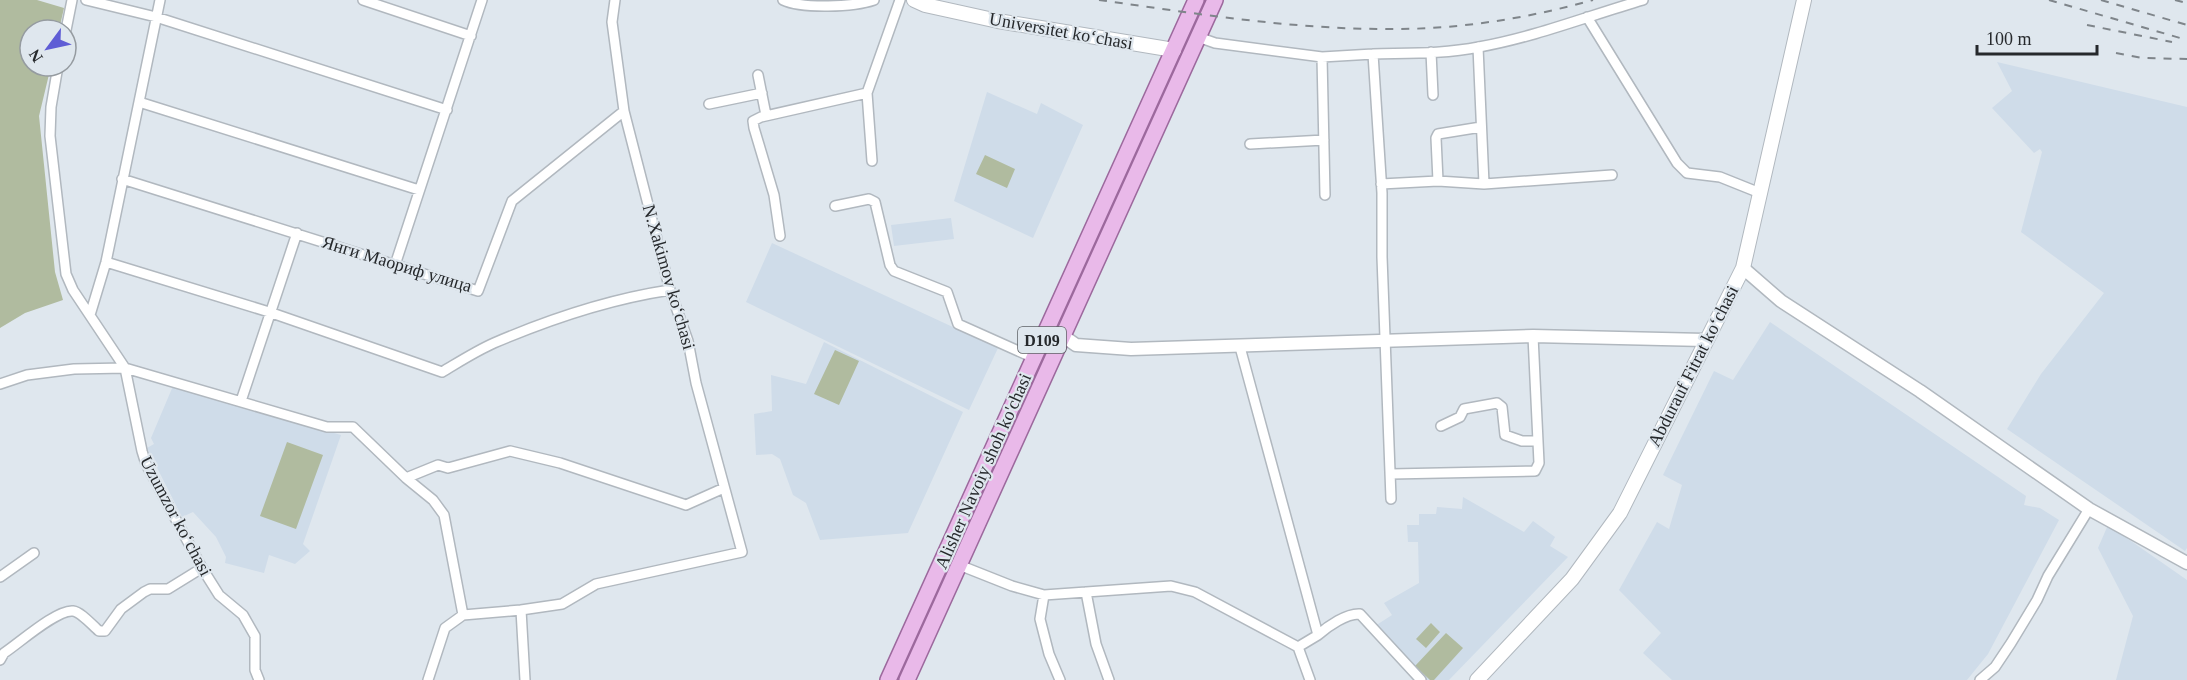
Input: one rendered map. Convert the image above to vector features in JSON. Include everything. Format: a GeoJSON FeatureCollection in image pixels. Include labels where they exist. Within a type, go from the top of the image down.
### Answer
{"type":"FeatureCollection","features":[{"type":"Feature","properties":{"kind":"main road","name":"Universitet kо‘chasi"},"geometry":{"type":"LineString","coordinates":[[914,0],[925,5],[998,21],[1174,50]]}},
{"type":"Feature","properties":{"kind":"main road","name":"Alisher Navoiy shoh ko'chasi"},"geometry":{"type":"LineString","coordinates":[[888,680],[1196,0]]}},
{"type":"Feature","properties":{"kind":"main road","name":"Alisher Navoiy shoh ko'chasi"},"geometry":{"type":"LineString","coordinates":[[910,674],[1215,0]]}},
{"type":"Feature","properties":{"kind":"main road","name":"Abdurauf Fitrat koʻchasi"},"geometry":{"type":"LineString","coordinates":[[1477,680],[1572,579],[1620,513],[1743,268],[1804,0]]}},
{"type":"Feature","properties":{"kind":"main road"},"geometry":{"type":"LineString","coordinates":[[1092,228],[1108,236]]}},
{"type":"Feature","properties":{"kind":"main road"},"geometry":{"type":"LineString","coordinates":[[1046,329],[1063,336]]}},
{"type":"Feature","properties":{"kind":"main road"},"geometry":{"type":"LineString","coordinates":[[970,502],[985,509]]}},
{"type":"Feature","properties":{"kind":"main road"},"geometry":{"type":"LineString","coordinates":[[897,661],[910,674]]}},
{"type":"Feature","properties":{"kind":"street"},"geometry":{"type":"LineString","coordinates":[[68,18],[72,0]]}},
{"type":"Feature","properties":{"kind":"street"},"geometry":{"type":"LineString","coordinates":[[86,0],[156,17],[447,110]]}},
{"type":"Feature","properties":{"kind":"street"},"geometry":{"type":"LineString","coordinates":[[90,315],[106,262],[160,0]]}},
{"type":"Feature","properties":{"kind":"street"},"geometry":{"type":"LineString","coordinates":[[363,0],[471,36]]}},
{"type":"Feature","properties":{"kind":"street"},"geometry":{"type":"LineString","coordinates":[[395,265],[482,0]]}},
{"type":"Feature","properties":{"kind":"street","name":"N.Xakimov koʻchasi"},"geometry":{"type":"LineString","coordinates":[[521,610],[562,604],[596,584],[742,552],[696,383],[688,341],[670,290],[624,111],[612,22],[615,0]]}},
{"type":"Feature","properties":{"kind":"street"},"geometry":{"type":"LineString","coordinates":[[783,0],[803,6],[866,3],[874,0]]}},
{"type":"Feature","properties":{"kind":"street"},"geometry":{"type":"LineString","coordinates":[[872,161],[867,93],[900,0]]}},
{"type":"Feature","properties":{"kind":"street"},"geometry":{"type":"LineString","coordinates":[[1198,37],[1215,43],[1322,57],[1431,52],[1478,47],[1537,33],[1643,0]]}},
{"type":"Feature","properties":{"kind":"street"},"geometry":{"type":"LineString","coordinates":[[1587,17],[1677,163],[1687,173],[1720,177],[1760,193]]}},
{"type":"Feature","properties":{"kind":"street"},"geometry":{"type":"LineString","coordinates":[[1478,47],[1484,184]]}},
{"type":"Feature","properties":{"kind":"street"},"geometry":{"type":"LineString","coordinates":[[1431,52],[1433,95]]}},
{"type":"Feature","properties":{"kind":"street"},"geometry":{"type":"LineString","coordinates":[[1373,54],[1381,184],[1391,499]]}},
{"type":"Feature","properties":{"kind":"street"},"geometry":{"type":"LineString","coordinates":[[1322,57],[1325,195]]}},
{"type":"Feature","properties":{"kind":"street"},"geometry":{"type":"LineString","coordinates":[[758,75],[766,115]]}},
{"type":"Feature","properties":{"kind":"street","name":"Uzumzor koʻchasi"},"geometry":{"type":"LineString","coordinates":[[56,78],[51,107],[50,136],[66,274],[73,290],[125,368],[146,464],[219,595],[243,615],[255,636],[255,670],[260,680]]}},
{"type":"Feature","properties":{"kind":"street"},"geometry":{"type":"LineString","coordinates":[[709,104],[762,93]]}},
{"type":"Feature","properties":{"kind":"street"},"geometry":{"type":"LineString","coordinates":[[780,236],[774,195],[753,121],[766,115],[867,93]]}},
{"type":"Feature","properties":{"kind":"street"},"geometry":{"type":"LineString","coordinates":[[139,102],[419,190]]}},
{"type":"Feature","properties":{"kind":"street","name":"Янги Маориф улица"},"geometry":{"type":"LineString","coordinates":[[122,179],[478,291],[512,201],[624,111]]}},
{"type":"Feature","properties":{"kind":"street"},"geometry":{"type":"LineString","coordinates":[[1438,181],[1436,138],[1438,134],[1481,127]]}},
{"type":"Feature","properties":{"kind":"street"},"geometry":{"type":"LineString","coordinates":[[1250,144],[1324,140]]}},
{"type":"Feature","properties":{"kind":"street"},"geometry":{"type":"LineString","coordinates":[[1381,184],[1438,181],[1484,184],[1612,175]]}},
{"type":"Feature","properties":{"kind":"street"},"geometry":{"type":"LineString","coordinates":[[835,206],[873,200],[890,265],[894,271],[947,292],[958,324],[1034,358]]}},
{"type":"Feature","properties":{"kind":"street"},"geometry":{"type":"LineString","coordinates":[[241,401],[297,233]]}},
{"type":"Feature","properties":{"kind":"street"},"geometry":{"type":"LineString","coordinates":[[106,262],[269,312],[442,372],[493,343],[555,320],[632,296],[670,290]]}},
{"type":"Feature","properties":{"kind":"street"},"geometry":{"type":"LineString","coordinates":[[1743,268],[1781,301],[1920,391],[2089,509],[2187,563]]}},
{"type":"Feature","properties":{"kind":"street"},"geometry":{"type":"LineString","coordinates":[[1063,336],[1076,345],[1131,349],[1533,336],[1705,340]]}},
{"type":"Feature","properties":{"kind":"street"},"geometry":{"type":"LineString","coordinates":[[1390,474],[1535,471],[1539,463],[1533,336]]}},
{"type":"Feature","properties":{"kind":"street"},"geometry":{"type":"LineString","coordinates":[[1240,347],[1318,635]]}},
{"type":"Feature","properties":{"kind":"street"},"geometry":{"type":"LineString","coordinates":[[0,384],[27,375],[74,369],[125,368],[327,427],[353,427],[406,478],[433,500],[444,515],[463,615]]}},
{"type":"Feature","properties":{"kind":"street"},"geometry":{"type":"LineString","coordinates":[[1441,426],[1460,417],[1464,408],[1497,403],[1502,407],[1504,435],[1522,441],[1537,441]]}},
{"type":"Feature","properties":{"kind":"street"},"geometry":{"type":"LineString","coordinates":[[406,478],[438,465],[448,468],[510,451],[560,464],[686,505],[724,488]]}},
{"type":"Feature","properties":{"kind":"street"},"geometry":{"type":"LineString","coordinates":[[1980,680],[1995,667],[2011,643],[2089,509]]}},
{"type":"Feature","properties":{"kind":"street"},"geometry":{"type":"LineString","coordinates":[[0,577],[34,553]]}},
{"type":"Feature","properties":{"kind":"street"},"geometry":{"type":"LineString","coordinates":[[959,565],[1012,586],[1044,595],[1171,586],[1195,592],[1298,647],[1310,680]]}},
{"type":"Feature","properties":{"kind":"street"},"geometry":{"type":"LineString","coordinates":[[0,660],[4,653],[55,617],[69,611],[76,611],[99,631],[105,631],[122,609],[144,592],[168,589],[202,568]]}},
{"type":"Feature","properties":{"kind":"street"},"geometry":{"type":"LineString","coordinates":[[1086,592],[1096,644],[1109,680]]}},
{"type":"Feature","properties":{"kind":"street"},"geometry":{"type":"LineString","coordinates":[[1044,595],[1040,619],[1049,654],[1060,680]]}},
{"type":"Feature","properties":{"kind":"street"},"geometry":{"type":"LineString","coordinates":[[428,680],[444,628],[463,615],[521,610],[525,680]]}},
{"type":"Feature","properties":{"kind":"street"},"geometry":{"type":"LineString","coordinates":[[1298,647],[1354,614],[1360,614],[1420,680]]}},
{"type":"Feature","properties":{"kind":"shaded area"},"geometry":{"type":"Polygon","coordinates":[[[1997,62],[2187,107],[2187,548],[2185,551],[2007,429],[2041,374],[2104,293],[2021,232],[2042,152],[2040,149],[2034,153],[1992,108],[2012,91],[1997,62]]]}},
{"type":"Feature","properties":{"kind":"shaded area"},"geometry":{"type":"Polygon","coordinates":[[[987,92],[1037,114],[1041,103],[1083,125],[1033,238],[954,201],[987,92]]]}},
{"type":"Feature","properties":{"kind":"shaded area"},"geometry":{"type":"Polygon","coordinates":[[[951,218],[954,239],[894,246],[891,225],[951,218]]]}},
{"type":"Feature","properties":{"kind":"shaded area"},"geometry":{"type":"Polygon","coordinates":[[[772,243],[998,348],[969,410],[746,302],[772,243]]]}},
{"type":"Feature","properties":{"kind":"shaded area"},"geometry":{"type":"Polygon","coordinates":[[[1770,322],[2026,496],[2024,505],[2040,508],[2059,520],[1988,654],[1967,680],[1672,680],[1643,653],[1661,633],[1619,590],[1657,522],[1669,529],[1682,485],[1663,475],[1714,371],[1733,380],[1770,322]]]}},
{"type":"Feature","properties":{"kind":"shaded area"},"geometry":{"type":"Polygon","coordinates":[[[824,342],[963,412],[908,533],[820,540],[806,503],[793,495],[780,459],[772,454],[756,455],[754,414],[772,411],[771,375],[806,384],[824,342]]]}},
{"type":"Feature","properties":{"kind":"shaded area"},"geometry":{"type":"Polygon","coordinates":[[[173,386],[341,435],[303,544],[310,551],[295,564],[269,555],[264,573],[225,563],[226,557],[216,537],[193,512],[182,517],[147,448],[154,444],[151,438],[173,386]]]}},
{"type":"Feature","properties":{"kind":"shaded area"},"geometry":{"type":"Polygon","coordinates":[[[1463,497],[1524,532],[1533,521],[1555,537],[1550,546],[1568,557],[1449,680],[1426,680],[1375,626],[1392,615],[1384,603],[1419,583],[1418,542],[1408,542],[1407,525],[1419,525],[1419,514],[1436,514],[1437,507],[1462,509],[1463,497]]]}},
{"type":"Feature","properties":{"kind":"shaded area"},"geometry":{"type":"Polygon","coordinates":[[[2108,525],[2187,580],[2187,680],[2116,680],[2133,616],[2098,548],[2108,525]]]}},
{"type":"Feature","properties":{"kind":"green space"},"geometry":{"type":"Polygon","coordinates":[[[0,0],[37,0],[64,8],[62,18],[18,18],[18,78],[48,78],[39,116],[55,272],[63,300],[25,313],[0,328],[0,0]]]}},
{"type":"Feature","properties":{"kind":"green space"},"geometry":{"type":"Polygon","coordinates":[[[985,155],[1015,169],[1007,188],[976,174],[985,155]]]}},
{"type":"Feature","properties":{"kind":"green space"},"geometry":{"type":"Polygon","coordinates":[[[835,350],[859,361],[839,405],[814,394],[835,350]]]}},
{"type":"Feature","properties":{"kind":"green space"},"geometry":{"type":"Polygon","coordinates":[[[287,442],[323,455],[296,529],[260,516],[287,442]]]}},
{"type":"Feature","properties":{"kind":"green space"},"geometry":{"type":"Polygon","coordinates":[[[1431,623],[1440,632],[1426,648],[1416,639],[1431,623]]]}},
{"type":"Feature","properties":{"kind":"green space"},"geometry":{"type":"Polygon","coordinates":[[[1446,633],[1463,648],[1434,680],[1430,680],[1415,666],[1446,633]]]}},
{"type":"Feature","properties":{"kind":"railway"},"geometry":{"type":"LineString","coordinates":[[1099,0],[1277,23],[1385,29],[1437,28],[1490,22],[1542,13],[1593,0]]}},
{"type":"Feature","properties":{"kind":"railway"},"geometry":{"type":"LineString","coordinates":[[2049,0],[2187,40]]}},
{"type":"Feature","properties":{"kind":"railway"},"geometry":{"type":"LineString","coordinates":[[2101,0],[2187,25]]}},
{"type":"Feature","properties":{"kind":"railway"},"geometry":{"type":"LineString","coordinates":[[2175,0],[2187,3]]}},
{"type":"Feature","properties":{"kind":"railway"},"geometry":{"type":"LineString","coordinates":[[2087,25],[2172,42]]}},
{"type":"Feature","properties":{"kind":"railway"},"geometry":{"type":"LineString","coordinates":[[2116,53],[2142,58],[2187,59]]}}]}
